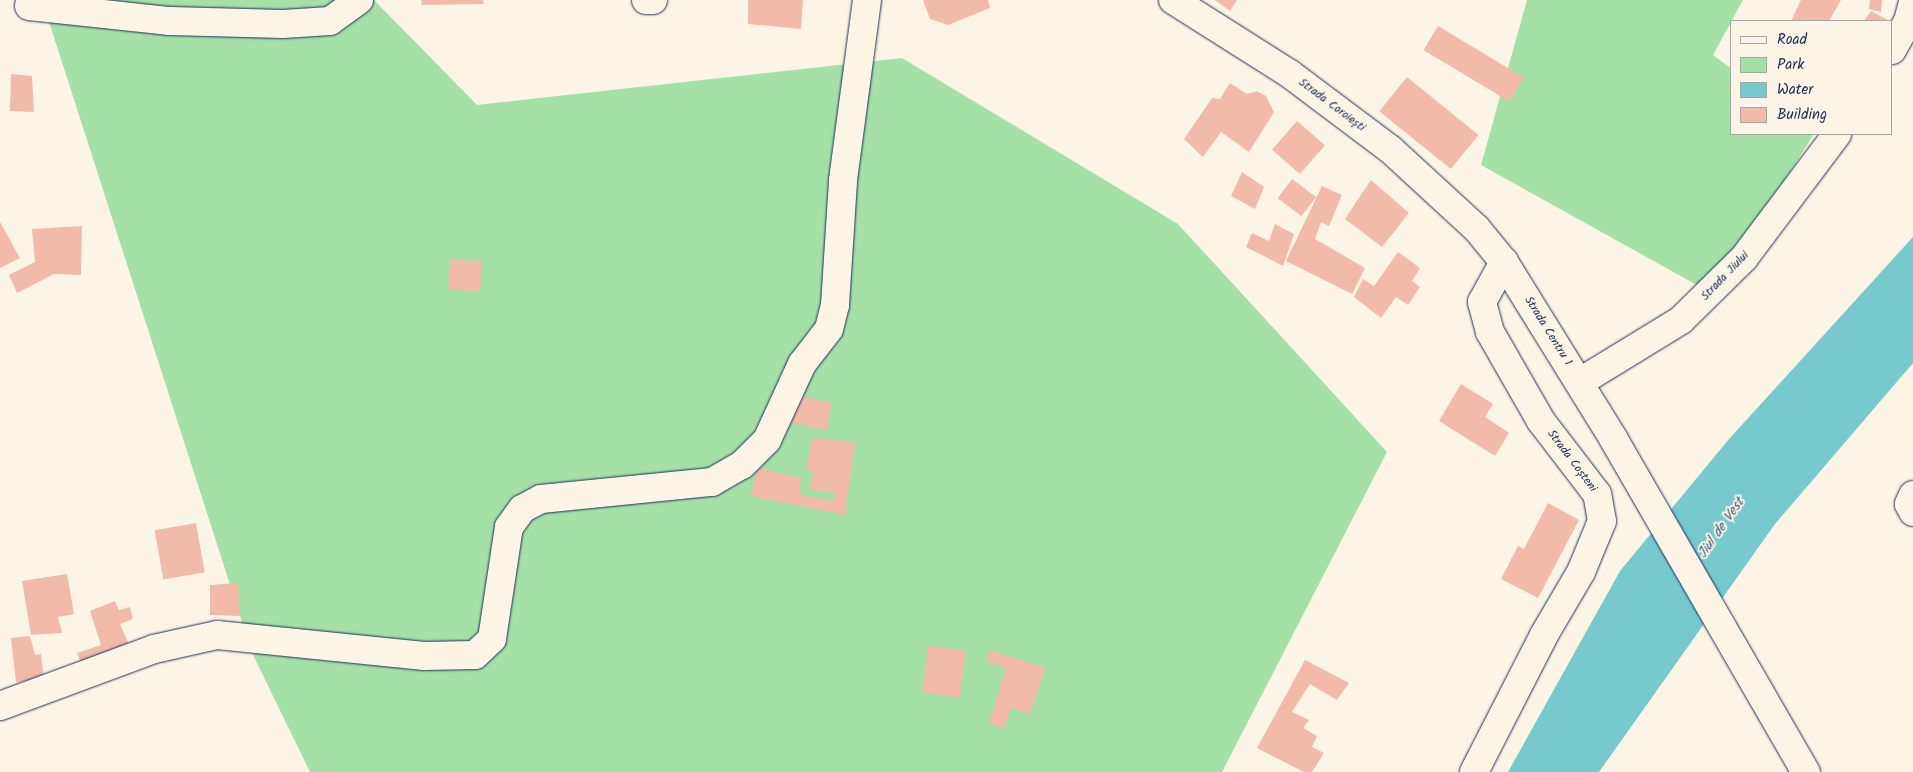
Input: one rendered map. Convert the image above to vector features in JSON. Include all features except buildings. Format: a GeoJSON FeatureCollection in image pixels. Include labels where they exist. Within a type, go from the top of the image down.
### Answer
{"type":"FeatureCollection","features":[{"type":"Feature","properties":{"kind":"street"},"geometry":{"type":"LineString","coordinates":[[29,6],[170,21],[283,24],[330,21],[359,0]]}},
{"type":"Feature","properties":{"kind":"street"},"geometry":{"type":"LineString","coordinates":[[646,0],[653,0]]}},
{"type":"Feature","properties":{"kind":"street"},"geometry":{"type":"LineString","coordinates":[[0,706],[154,649],[217,635],[424,656],[475,656],[492,639],[509,527],[522,509],[541,499],[712,482],[742,465],[767,440],[802,364],[829,329],[833,313],[848,133],[867,0]]}},
{"type":"Feature","properties":{"kind":"street","name":"Strada Coroiești"},"geometry":{"type":"LineString","coordinates":[[1173,0],[1290,74],[1342,111],[1430,183],[1477,229]]}},
{"type":"Feature","properties":{"kind":"street"},"geometry":{"type":"LineString","coordinates":[[1893,48],[1908,21],[1913,2]]}},
{"type":"Feature","properties":{"kind":"street","name":"Strada Jiului"},"geometry":{"type":"LineString","coordinates":[[1580,382],[1688,313],[1744,258],[1836,135]]}},
{"type":"Feature","properties":{"kind":"street","name":"Strada Centru 1"},"geometry":{"type":"LineString","coordinates":[[1477,229],[1504,262],[1580,382],[1806,772]]}},
{"type":"Feature","properties":{"kind":"street","name":"Strada Coșteni"},"geometry":{"type":"LineString","coordinates":[[1474,772],[1544,635],[1581,572],[1602,521],[1598,494],[1541,421],[1490,332],[1482,302],[1504,262]]}},
{"type":"Feature","properties":{"kind":"street"},"geometry":{"type":"LineString","coordinates":[[1913,495],[1909,504],[1913,512]]}},
{"type":"Feature","properties":{"kind":"green space"},"geometry":{"type":"Polygon","coordinates":[[[42,0],[374,0],[477,105],[902,58],[1178,224],[1387,452],[1222,772],[310,772],[252,653],[42,0]]]}},
{"type":"Feature","properties":{"kind":"green space"},"geometry":{"type":"Polygon","coordinates":[[[1527,0],[1743,0],[1732,20],[1730,20],[1730,24],[1713,55],[1730,68],[1730,135],[1813,135],[1713,294],[1481,165],[1527,0]]]}},
{"type":"Feature","properties":{"kind":"water","name":"Jiul de Vest"},"geometry":{"type":"Polygon","coordinates":[[[1913,237],[1913,363],[1775,524],[1599,772],[1508,772],[1620,571],[1729,439],[1913,237]]]}}]}
